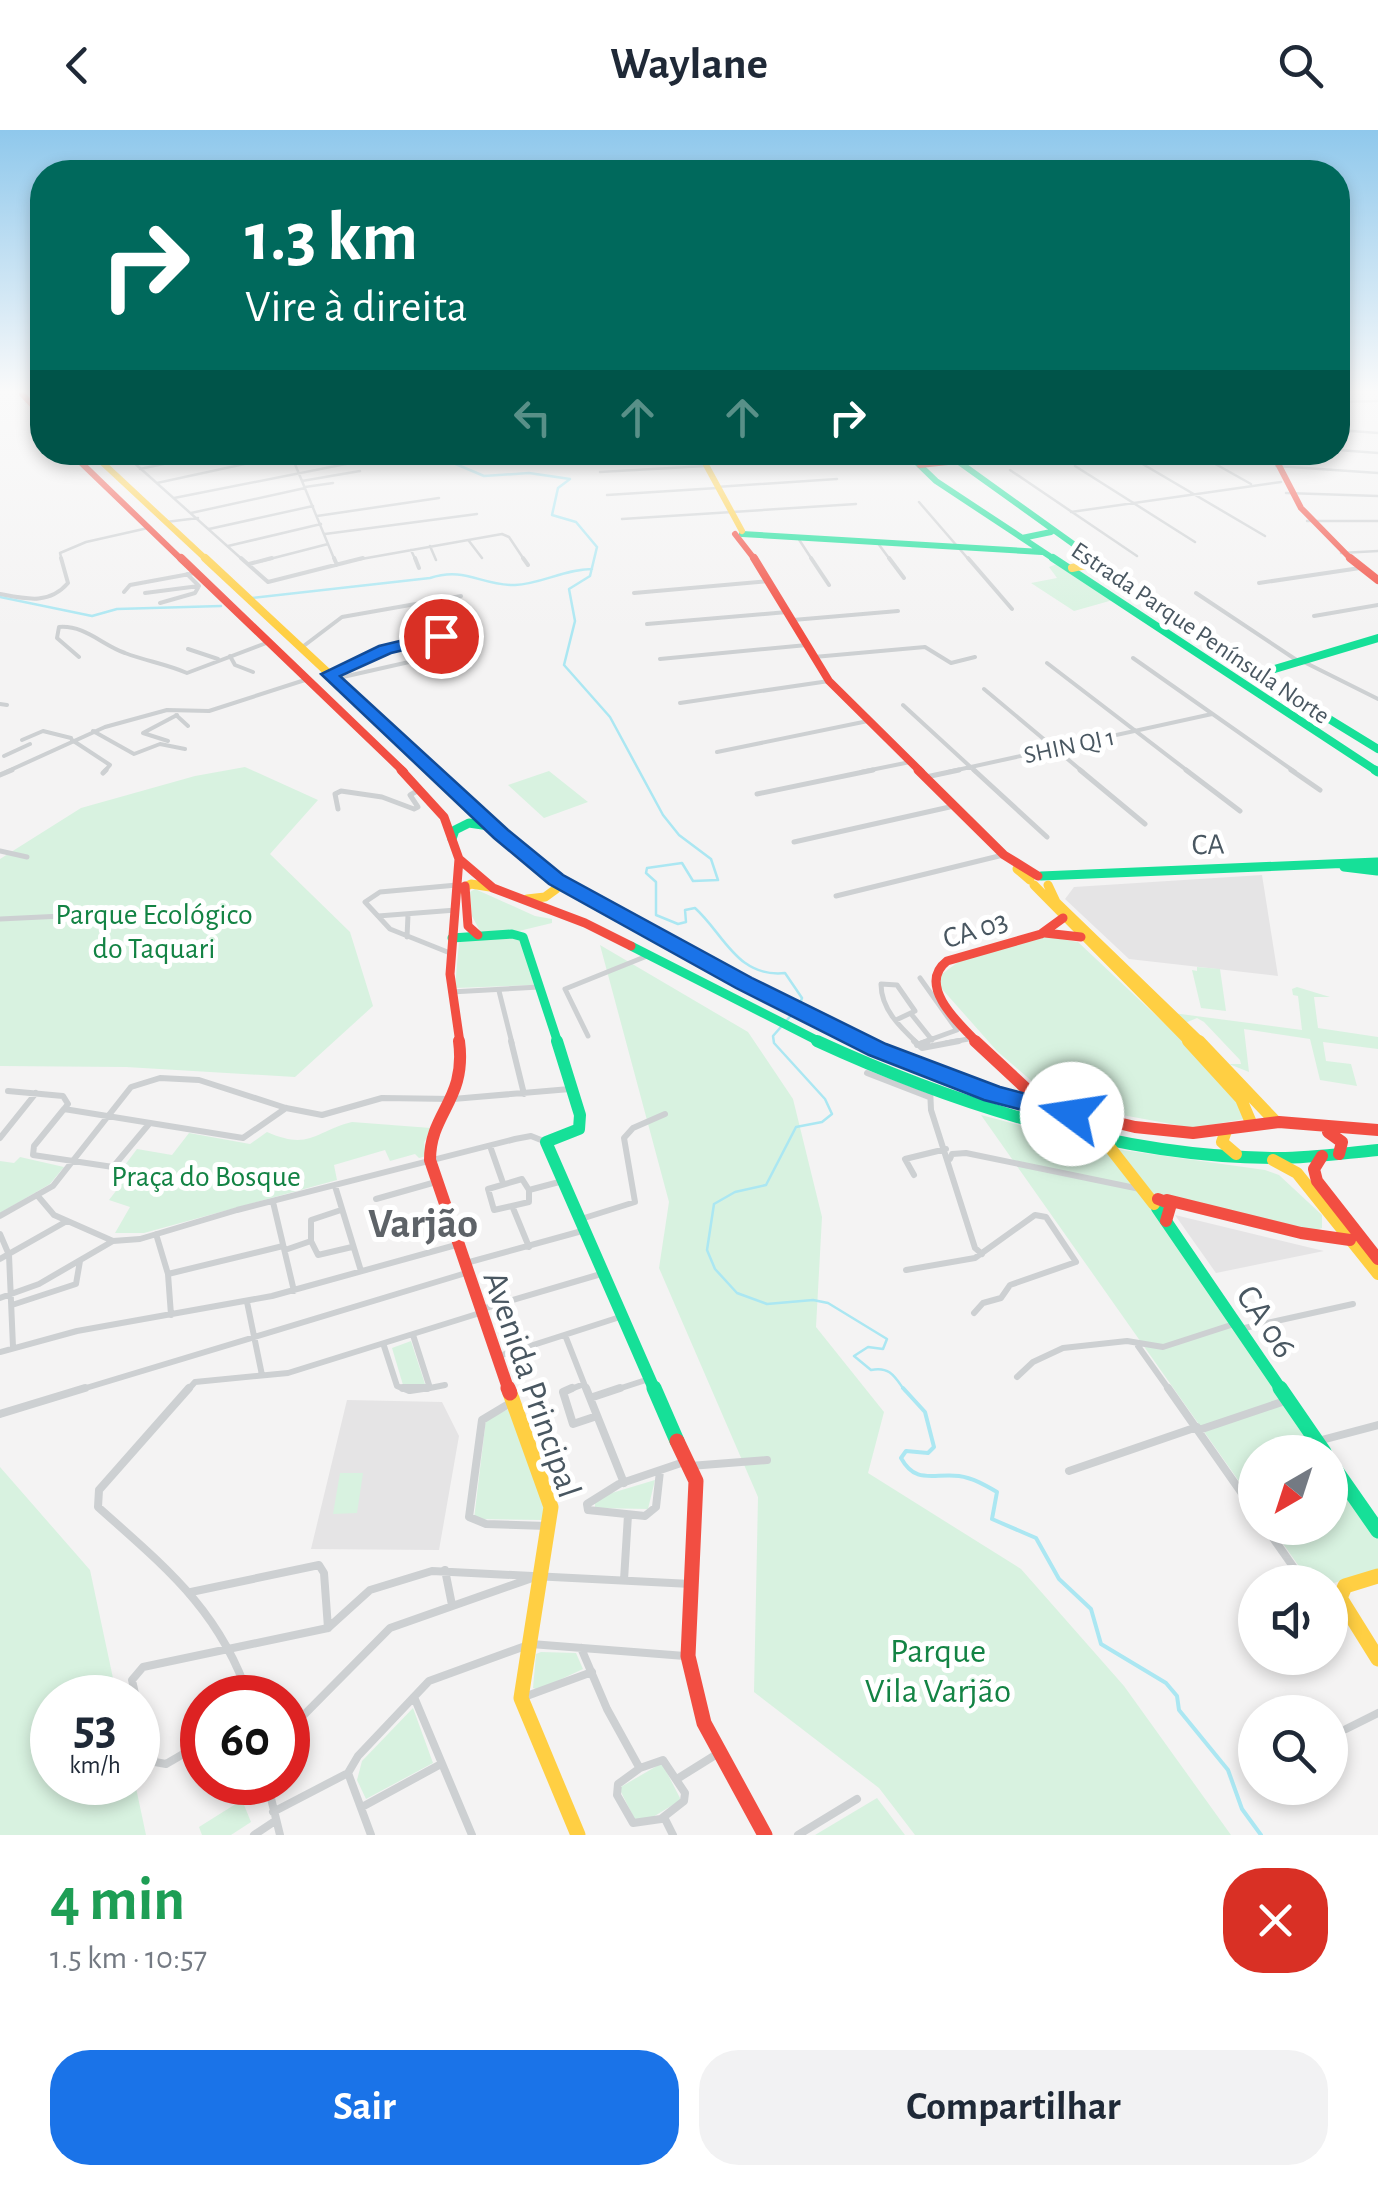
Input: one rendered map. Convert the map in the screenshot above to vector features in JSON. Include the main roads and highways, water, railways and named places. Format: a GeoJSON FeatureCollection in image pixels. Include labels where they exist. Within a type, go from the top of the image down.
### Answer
{"type":"FeatureCollection","features":[{"type":"Feature","properties":{"kind":"main road"},"geometry":{"type":"LineString","coordinates":[[92,474],[146,530],[270,642],[421,789],[444,818],[458,859],[468,926],[478,936]]}},
{"type":"Feature","properties":{"kind":"main road"},"geometry":{"type":"LineString","coordinates":[[113,474],[501,834],[556,879],[782,1003],[915,1066],[1048,1109],[1186,1134],[1276,1122],[1322,1130],[1378,1130]]}},
{"type":"Feature","properties":{"kind":"main road"},"geometry":{"type":"LineString","coordinates":[[710,474],[738,530],[829,681],[1008,858],[1040,881],[1056,902],[1224,1065],[1276,1122]]}},
{"type":"Feature","properties":{"kind":"main road","name":"Estrada Parque Península Norte"},"geometry":{"type":"LineString","coordinates":[[928,474],[1038,551],[1378,772]]}},
{"type":"Feature","properties":{"kind":"main road","name":"Estrada Parque Península Norte"},"geometry":{"type":"LineString","coordinates":[[975,474],[1291,699],[1378,749]]}},
{"type":"Feature","properties":{"kind":"main road"},"geometry":{"type":"LineString","coordinates":[[1279,474],[1307,521],[1378,580]]}},
{"type":"Feature","properties":{"kind":"main road"},"geometry":{"type":"LineString","coordinates":[[128,508],[146,506]]}},
{"type":"Feature","properties":{"kind":"main road"},"geometry":{"type":"LineString","coordinates":[[738,530],[763,536],[1038,551]]}},
{"type":"Feature","properties":{"kind":"main road"},"geometry":{"type":"LineString","coordinates":[[1022,538],[1033,533],[1056,532]]}},
{"type":"Feature","properties":{"kind":"main road"},"geometry":{"type":"LineString","coordinates":[[177,556],[196,552]]}},
{"type":"Feature","properties":{"kind":"main road"},"geometry":{"type":"LineString","coordinates":[[1067,567],[1092,567],[1099,562]]}},
{"type":"Feature","properties":{"kind":"main road"},"geometry":{"type":"LineString","coordinates":[[270,642],[278,636],[289,638]]}},
{"type":"Feature","properties":{"kind":"main road"},"geometry":{"type":"LineString","coordinates":[[1261,676],[1376,638]]}},
{"type":"Feature","properties":{"kind":"main road"},"geometry":{"type":"LineString","coordinates":[[1209,662],[1216,656],[1232,658]]}},
{"type":"Feature","properties":{"kind":"main road"},"geometry":{"type":"LineString","coordinates":[[1270,702],[1285,704],[1291,699]]}},
{"type":"Feature","properties":{"kind":"main road"},"geometry":{"type":"LineString","coordinates":[[345,714],[358,715],[368,710]]}},
{"type":"Feature","properties":{"kind":"main road"},"geometry":{"type":"LineString","coordinates":[[452,841],[455,830],[470,823],[482,823],[501,834]]}},
{"type":"Feature","properties":{"kind":"main road"},"geometry":{"type":"LineString","coordinates":[[458,859],[493,888],[585,923],[929,1092],[1147,1145],[1269,1158],[1378,1150]]}},
{"type":"Feature","properties":{"kind":"main road"},"geometry":{"type":"LineString","coordinates":[[1378,862],[1374,866],[1378,872]]}},
{"type":"Feature","properties":{"kind":"main road","name":"CA"},"geometry":{"type":"LineString","coordinates":[[1040,881],[1378,862]]}},
{"type":"Feature","properties":{"kind":"main road","name":"CA"},"geometry":{"type":"LineString","coordinates":[[1040,881],[1348,867],[1378,872]]}},
{"type":"Feature","properties":{"kind":"main road"},"geometry":{"type":"LineString","coordinates":[[518,898],[548,896],[558,886],[556,879]]}},
{"type":"Feature","properties":{"kind":"main road"},"geometry":{"type":"LineString","coordinates":[[1040,881],[1063,918],[1226,1080],[1241,1098],[1252,1125]]}},
{"type":"Feature","properties":{"kind":"main road"},"geometry":{"type":"LineString","coordinates":[[460,887],[493,888]]}},
{"type":"Feature","properties":{"kind":"main road"},"geometry":{"type":"LineString","coordinates":[[460,887],[452,938],[523,937],[542,986],[580,1115],[579,1129],[546,1142],[698,1492],[688,1656],[704,1723],[765,1835]]}},
{"type":"Feature","properties":{"kind":"main road","name":"CA 03"},"geometry":{"type":"LineString","coordinates":[[1048,1109],[1010,1077],[974,1038],[941,998],[934,980],[938,967],[947,961],[1041,934],[1063,918]]}},
{"type":"Feature","properties":{"kind":"main road","name":"CA 03"},"geometry":{"type":"LineString","coordinates":[[1041,934],[1082,938]]}},
{"type":"Feature","properties":{"kind":"main road","name":"Avenida Principal"},"geometry":{"type":"LineString","coordinates":[[452,938],[450,992],[464,1059],[453,1100],[430,1139],[430,1160],[456,1245],[550,1507],[521,1698],[530,1728],[578,1835]]}},
{"type":"Feature","properties":{"kind":"main road"},"geometry":{"type":"LineString","coordinates":[[993,1094],[1004,1088],[1010,1077]]}},
{"type":"Feature","properties":{"kind":"main road"},"geometry":{"type":"LineString","coordinates":[[1322,1130],[1342,1142],[1339,1154]]}},
{"type":"Feature","properties":{"kind":"main road"},"geometry":{"type":"LineString","coordinates":[[1226,1131],[1224,1146],[1246,1157]]}},
{"type":"Feature","properties":{"kind":"main road","name":"CA 06"},"geometry":{"type":"LineString","coordinates":[[1096,1135],[1164,1208],[1311,1435]]}},
{"type":"Feature","properties":{"kind":"main road"},"geometry":{"type":"LineString","coordinates":[[1124,1161],[1135,1147],[1147,1145]]}},
{"type":"Feature","properties":{"kind":"main road"},"geometry":{"type":"LineString","coordinates":[[1322,1156],[1314,1169],[1318,1182],[1378,1258]]}},
{"type":"Feature","properties":{"kind":"main road"},"geometry":{"type":"LineString","coordinates":[[1269,1158],[1297,1173],[1378,1274]]}},
{"type":"Feature","properties":{"kind":"main road"},"geometry":{"type":"LineString","coordinates":[[1164,1208],[1188,1206],[1301,1233],[1350,1240]]}},
{"type":"Feature","properties":{"kind":"main road"},"geometry":{"type":"LineString","coordinates":[[1323,1234],[1331,1222],[1328,1212]]}},
{"type":"Feature","properties":{"kind":"main road"},"geometry":{"type":"LineString","coordinates":[[1348,1488],[1378,1530]]}},
{"type":"Feature","properties":{"kind":"main road"},"geometry":{"type":"LineString","coordinates":[[1348,1585],[1378,1576]]}},
{"type":"Feature","properties":{"kind":"main road"},"geometry":{"type":"LineString","coordinates":[[1348,1613],[1378,1659]]}},
{"type":"Feature","properties":{"kind":"waterway"},"geometry":{"type":"LineString","coordinates":[[478,474],[520,474]]}},
{"type":"Feature","properties":{"kind":"waterway"},"geometry":{"type":"LineString","coordinates":[[533,474],[570,479],[558,488],[552,515],[576,522],[597,547],[592,569]]}},
{"type":"Feature","properties":{"kind":"waterway"},"geometry":{"type":"LineString","coordinates":[[252,598],[453,574],[515,585],[592,569]]}},
{"type":"Feature","properties":{"kind":"waterway"},"geometry":{"type":"LineString","coordinates":[[592,569],[590,576],[569,589],[575,621],[564,665],[610,717],[663,815],[679,835],[711,859],[718,880],[693,881],[682,863],[647,868],[646,873],[656,882],[656,915],[678,924],[686,922],[685,910],[695,908],[743,961],[755,969],[785,973],[802,998],[799,1006]]}},
{"type":"Feature","properties":{"kind":"waterway"},"geometry":{"type":"LineString","coordinates":[[0,597],[92,616],[117,609],[221,606]]}},
{"type":"Feature","properties":{"kind":"waterway"},"geometry":{"type":"LineString","coordinates":[[794,1012],[773,1036],[774,1043],[825,1099],[832,1114],[822,1122],[796,1127],[766,1185],[735,1192],[714,1204],[707,1250],[715,1269],[737,1293],[767,1304],[813,1300],[828,1303],[887,1339],[883,1349],[868,1347],[854,1356],[871,1370],[891,1374],[905,1391]]}},
{"type":"Feature","properties":{"kind":"waterway"},"geometry":{"type":"LineString","coordinates":[[903,1388],[925,1412],[934,1447],[928,1453],[906,1451],[901,1458],[907,1466],[919,1475],[969,1478],[997,1492],[992,1519],[1036,1538],[1059,1579],[1091,1609],[1101,1644],[1166,1683],[1177,1696],[1179,1710],[1228,1770],[1242,1809],[1261,1835]]}},
{"type":"Feature","properties":{"kind":"district","name":"Varjão"},"geometry":{"type":"Point","coordinates":[423,1222]}},
{"type":"Feature","properties":{"kind":"park label","name":"Parque Ecológico do Taquari"},"geometry":{"type":"Point","coordinates":[154,931]}},
{"type":"Feature","properties":{"kind":"park label","name":"Praça do Bosque"},"geometry":{"type":"Point","coordinates":[206,1176]}},
{"type":"Feature","properties":{"kind":"park label","name":"Parque Vila Varjão"},"geometry":{"type":"Point","coordinates":[938,1670]}}]}
